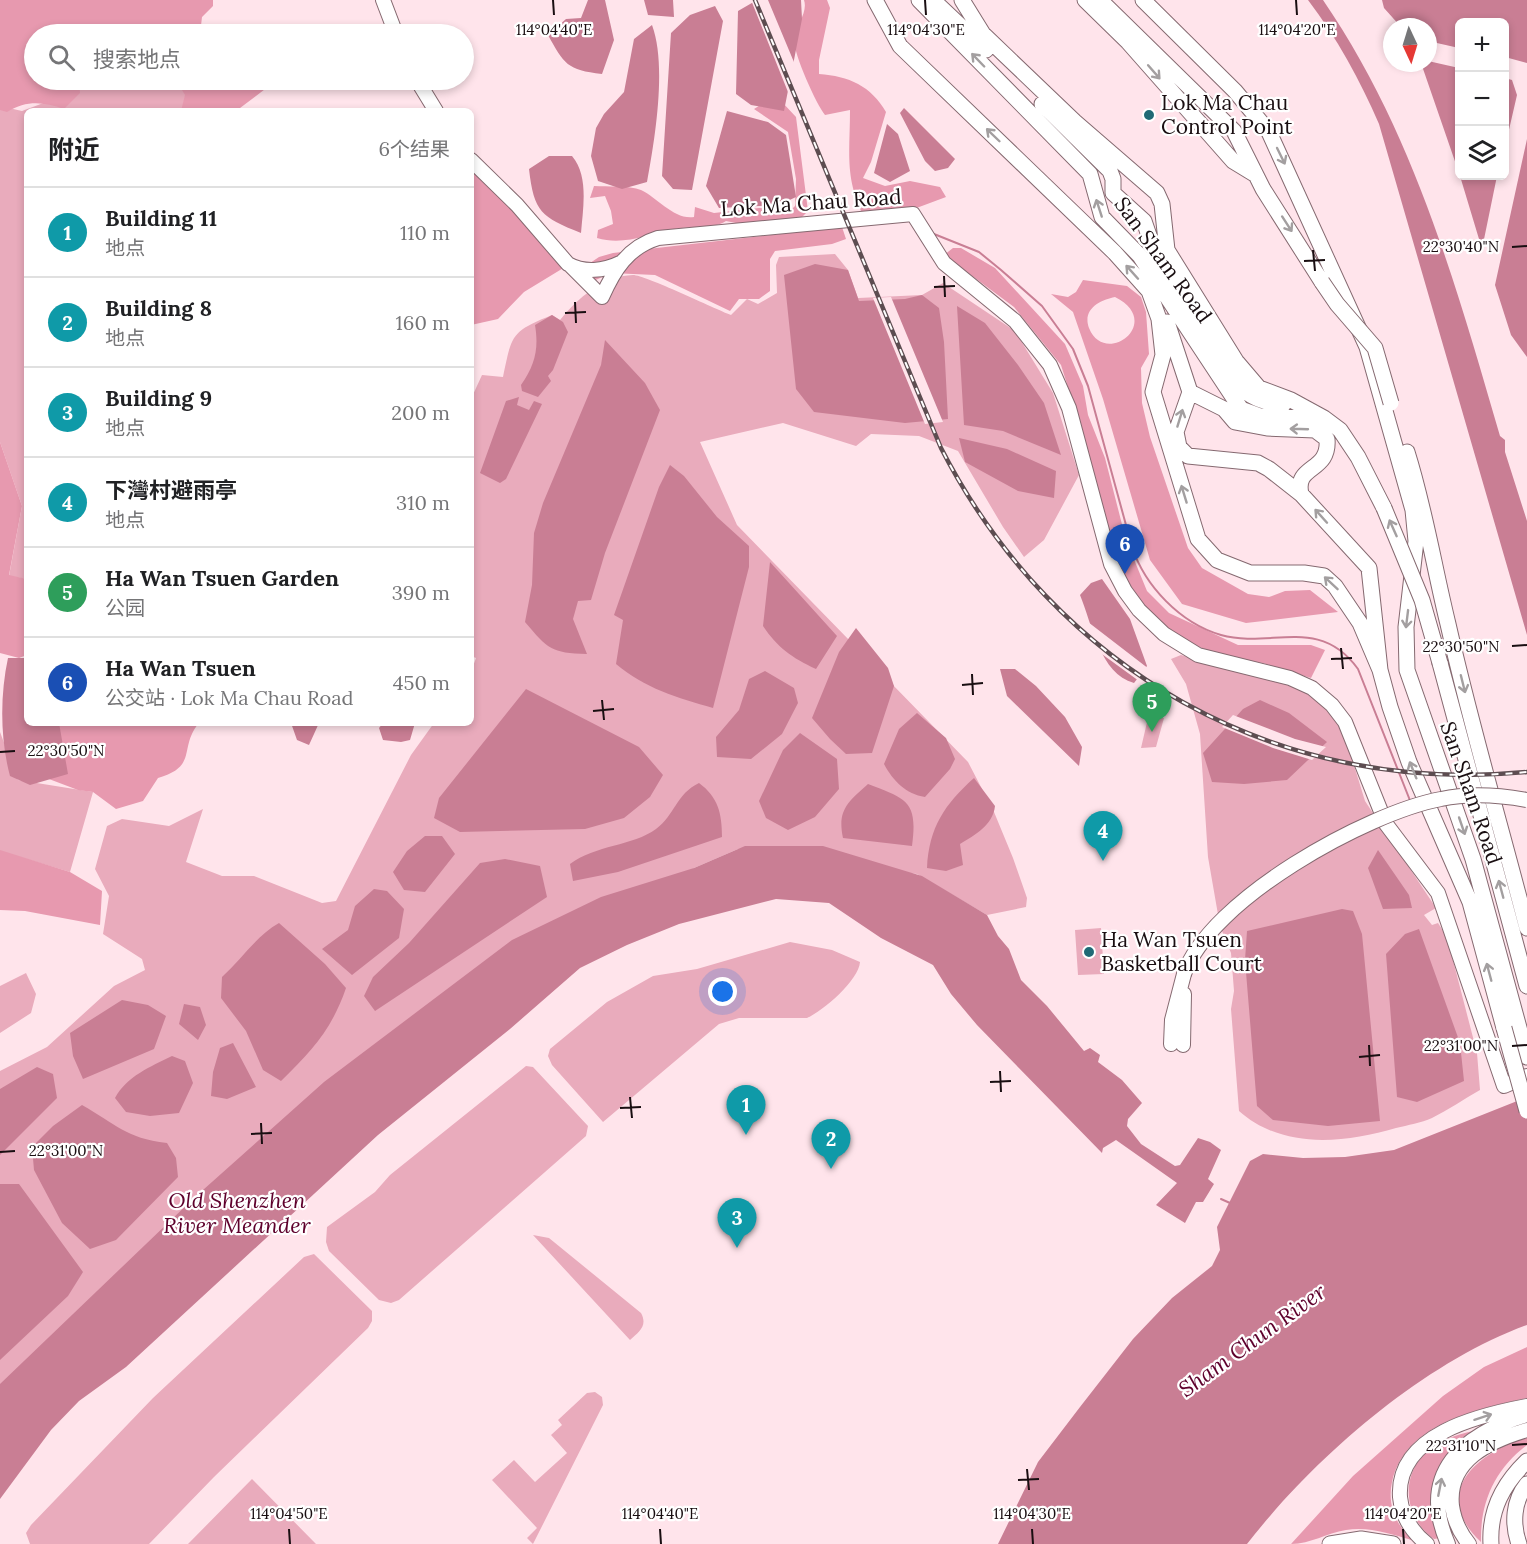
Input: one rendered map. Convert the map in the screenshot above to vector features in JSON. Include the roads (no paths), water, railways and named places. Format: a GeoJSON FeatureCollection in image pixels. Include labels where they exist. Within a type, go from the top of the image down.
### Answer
{"type":"FeatureCollection","features":[{"type":"Feature","properties":{"kind":"main road","name":"San Sham Road"},"geometry":{"type":"LineString","coordinates":[[875,0],[900,46],[1115,253],[1161,304],[1190,392],[1176,432],[1179,447],[1188,456],[1258,463],[1301,494],[1369,568],[1380,670]]}},
{"type":"Feature","properties":{"kind":"main road","name":"San Sham Road"},"geometry":{"type":"LineString","coordinates":[[919,0],[1090,174],[1102,218],[1140,256],[1241,409],[1260,416],[1324,418]]}},
{"type":"Feature","properties":{"kind":"main road","name":"San Sham Road"},"geometry":{"type":"LineString","coordinates":[[933,0],[1110,171],[1113,179],[1113,193],[1144,221],[1156,256],[1235,382],[1248,395],[1261,402],[1284,405],[1324,418]]}},
{"type":"Feature","properties":{"kind":"main road","name":"San Sham Road"},"geometry":{"type":"LineString","coordinates":[[962,0],[983,34],[1075,122],[1157,193],[1162,204],[1167,250],[1252,383],[1324,418],[1340,430],[1358,457],[1384,508],[1422,600],[1527,986]]}},
{"type":"Feature","properties":{"kind":"main road","name":"San Sham Road"},"geometry":{"type":"LineString","coordinates":[[1085,0],[1128,42],[1233,161],[1256,175]]}},
{"type":"Feature","properties":{"kind":"main road","name":"San Sham Road"},"geometry":{"type":"LineString","coordinates":[[1100,0],[1234,131],[1256,175],[1322,282],[1337,304],[1375,348],[1422,500],[1488,786],[1527,928]]}},
{"type":"Feature","properties":{"kind":"main road","name":"San Sham Road"},"geometry":{"type":"LineString","coordinates":[[1143,0],[1235,92],[1269,132],[1282,156],[1367,347],[1413,510],[1428,556],[1437,572]]}},
{"type":"Feature","properties":{"kind":"main road","name":"San Sham Road"},"geometry":{"type":"LineString","coordinates":[[1149,291],[1159,319],[1163,355],[1153,392],[1198,539],[1216,560],[1250,573],[1304,573],[1324,576],[1335,586],[1360,623],[1380,670],[1409,762],[1470,902],[1511,1026]]}},
{"type":"Feature","properties":{"kind":"main road"},"geometry":{"type":"LineString","coordinates":[[1190,392],[1224,409],[1234,422],[1267,428],[1315,430],[1327,440],[1328,452],[1320,464],[1303,474],[1299,484],[1301,494]]}},
{"type":"Feature","properties":{"kind":"main road","name":"San Sham Road"},"geometry":{"type":"LineString","coordinates":[[1413,510],[1416,541],[1406,627],[1407,670],[1473,859],[1511,1026]]}},
{"type":"Feature","properties":{"kind":"main road"},"geometry":{"type":"LineString","coordinates":[[1511,1026],[1527,1057]]}},
{"type":"Feature","properties":{"kind":"main road"},"geometry":{"type":"LineString","coordinates":[[1511,1026],[1527,1111]]}},
{"type":"Feature","properties":{"kind":"main road"},"geometry":{"type":"LineString","coordinates":[[1491,1544],[1491,1528],[1498,1498],[1506,1484],[1527,1461]]}},
{"type":"Feature","properties":{"kind":"main road"},"geometry":{"type":"LineString","coordinates":[[1519,1544],[1515,1513],[1518,1499],[1527,1484]]}},
{"type":"Feature","properties":{"kind":"main road"},"geometry":{"type":"LineString","coordinates":[[1330,1544],[1361,1539],[1392,1544]]}},
{"type":"Feature","properties":{"kind":"street"},"geometry":{"type":"LineString","coordinates":[[382,0],[392,24]]}},
{"type":"Feature","properties":{"kind":"street"},"geometry":{"type":"LineString","coordinates":[[423,90],[434,108]]}},
{"type":"Feature","properties":{"kind":"street","name":"Lok Ma Chau Road"},"geometry":{"type":"LineString","coordinates":[[474,163],[517,205],[602,297],[620,263],[639,246],[664,237],[913,214],[944,263],[1015,321],[1050,365],[1073,420],[1108,554],[1119,581],[1139,610],[1164,634],[1198,655],[1222,663],[1277,674],[1312,688],[1332,705],[1345,722],[1386,824],[1438,893],[1504,1086],[1527,1076]]}},
{"type":"Feature","properties":{"kind":"street","name":"Lok Ma Chau Road"},"geometry":{"type":"LineString","coordinates":[[572,267],[599,270],[620,263]]}},
{"type":"Feature","properties":{"kind":"street"},"geometry":{"type":"LineString","coordinates":[[1177,1044],[1184,974],[1196,948],[1214,926],[1269,882],[1322,848],[1403,809],[1466,795],[1527,800]]}},
{"type":"Feature","properties":{"kind":"street"},"geometry":{"type":"LineString","coordinates":[[1427,1544],[1413,1531],[1404,1514],[1401,1482],[1413,1456],[1424,1444],[1442,1434],[1485,1416],[1527,1406]]}},
{"type":"Feature","properties":{"kind":"street"},"geometry":{"type":"LineString","coordinates":[[1448,1544],[1438,1509],[1440,1488],[1447,1467],[1460,1448],[1472,1439],[1527,1415]]}},
{"type":"Feature","properties":{"kind":"street"},"geometry":{"type":"LineString","coordinates":[[1469,1544],[1454,1514],[1454,1481],[1459,1470],[1474,1453],[1508,1436],[1527,1430]]}},
{"type":"Feature","properties":{"kind":"water"},"geometry":{"type":"Polygon","coordinates":[[[588,0],[605,0],[614,40],[602,74],[574,68],[568,64],[558,53],[548,35],[566,19],[581,18],[588,0]]]}},
{"type":"Feature","properties":{"kind":"water"},"geometry":{"type":"Polygon","coordinates":[[[644,0],[673,0],[674,17],[648,15],[644,0]]]}},
{"type":"Feature","properties":{"kind":"water"},"geometry":{"type":"Polygon","coordinates":[[[757,0],[801,0],[802,19],[784,111],[751,105],[736,94],[738,11],[757,0]]]}},
{"type":"Feature","properties":{"kind":"water"},"geometry":{"type":"Polygon","coordinates":[[[1308,0],[1323,0],[1355,50],[1407,156],[1429,210],[1500,436],[1505,440],[1505,452],[1527,521],[1527,635],[1379,124],[1347,60],[1329,29],[1308,0]]]}},
{"type":"Feature","properties":{"kind":"water"},"geometry":{"type":"Polygon","coordinates":[[[1382,0],[1527,0],[1527,63],[1509,58],[1509,18],[1455,18],[1455,47],[1437,43],[1437,18],[1393,18],[1384,8],[1382,0]]]}},
{"type":"Feature","properties":{"kind":"water"},"geometry":{"type":"Polygon","coordinates":[[[715,6],[723,21],[692,190],[673,189],[662,176],[671,33],[690,15],[715,6]]]}},
{"type":"Feature","properties":{"kind":"water"},"geometry":{"type":"Polygon","coordinates":[[[652,25],[659,60],[659,81],[656,124],[647,182],[622,189],[598,181],[591,156],[596,128],[604,114],[624,92],[634,39],[652,25]]]}},
{"type":"Feature","properties":{"kind":"water"},"geometry":{"type":"Polygon","coordinates":[[[1437,63],[1455,67],[1455,161],[1424,72],[1437,72],[1437,63]]]}},
{"type":"Feature","properties":{"kind":"water"},"geometry":{"type":"Polygon","coordinates":[[[1509,79],[1512,80],[1517,95],[1509,130],[1509,79]]]}},
{"type":"Feature","properties":{"kind":"water"},"geometry":{"type":"Polygon","coordinates":[[[904,108],[955,159],[948,168],[935,171],[925,161],[900,113],[904,108]]]}},
{"type":"Feature","properties":{"kind":"water"},"geometry":{"type":"Polygon","coordinates":[[[727,111],[768,122],[786,135],[796,197],[779,205],[719,208],[706,186],[727,111]]]}},
{"type":"Feature","properties":{"kind":"water"},"geometry":{"type":"Polygon","coordinates":[[[887,124],[898,134],[910,171],[890,182],[874,173],[887,124]]]}},
{"type":"Feature","properties":{"kind":"water"},"geometry":{"type":"Polygon","coordinates":[[[1527,139],[1527,357],[1511,335],[1495,285],[1527,139]]]}},
{"type":"Feature","properties":{"kind":"water"},"geometry":{"type":"Polygon","coordinates":[[[549,156],[572,156],[581,173],[584,203],[581,233],[548,217],[537,204],[529,169],[549,156]]]}},
{"type":"Feature","properties":{"kind":"water"},"geometry":{"type":"Polygon","coordinates":[[[1461,180],[1496,180],[1482,249],[1461,180]]]}},
{"type":"Feature","properties":{"kind":"water"},"geometry":{"type":"Polygon","coordinates":[[[815,264],[848,270],[859,301],[905,299],[922,295],[939,308],[944,342],[948,419],[905,423],[814,412],[796,389],[784,275],[815,264]]]}},
{"type":"Feature","properties":{"kind":"water"},"geometry":{"type":"Polygon","coordinates":[[[957,306],[985,323],[1018,365],[1044,403],[1061,455],[1003,431],[964,425],[957,306]]]}},
{"type":"Feature","properties":{"kind":"water"},"geometry":{"type":"Polygon","coordinates":[[[552,315],[563,322],[568,332],[553,370],[548,376],[551,381],[538,397],[522,391],[521,385],[530,371],[535,356],[535,325],[552,315]]]}},
{"type":"Feature","properties":{"kind":"water"},"geometry":{"type":"Polygon","coordinates":[[[605,340],[645,383],[660,410],[605,553],[591,600],[578,601],[573,619],[587,654],[565,652],[545,644],[525,622],[532,585],[534,533],[543,503],[601,365],[605,340]]]}},
{"type":"Feature","properties":{"kind":"water"},"geometry":{"type":"Polygon","coordinates":[[[519,397],[517,405],[529,410],[534,401],[542,404],[506,479],[500,483],[480,473],[506,401],[519,397]]]}},
{"type":"Feature","properties":{"kind":"water"},"geometry":{"type":"Polygon","coordinates":[[[959,438],[1007,449],[1056,471],[1054,498],[1018,491],[965,462],[959,438]]]}},
{"type":"Feature","properties":{"kind":"water"},"geometry":{"type":"Polygon","coordinates":[[[670,465],[684,476],[717,517],[749,546],[749,567],[713,708],[650,686],[616,664],[623,620],[614,615],[659,487],[670,465]]]}},
{"type":"Feature","properties":{"kind":"water"},"geometry":{"type":"Polygon","coordinates":[[[770,562],[837,636],[816,669],[786,651],[763,626],[770,562]]]}},
{"type":"Feature","properties":{"kind":"water"},"geometry":{"type":"Polygon","coordinates":[[[1102,579],[1130,619],[1147,666],[1134,683],[1122,678],[1105,659],[1080,595],[1091,583],[1102,579]]]}},
{"type":"Feature","properties":{"kind":"water"},"geometry":{"type":"Polygon","coordinates":[[[856,628],[888,668],[894,686],[872,753],[846,754],[812,718],[839,652],[856,628]]]}},
{"type":"Feature","properties":{"kind":"water"},"geometry":{"type":"Polygon","coordinates":[[[8,658],[24,658],[24,726],[60,726],[68,774],[30,785],[10,776],[4,747],[2,717],[8,658]]]}},
{"type":"Feature","properties":{"kind":"water"},"geometry":{"type":"Polygon","coordinates":[[[1000,669],[1015,669],[1036,686],[1065,717],[1082,747],[1079,766],[1007,696],[1000,669]]]}},
{"type":"Feature","properties":{"kind":"water"},"geometry":{"type":"Polygon","coordinates":[[[765,671],[794,688],[798,703],[782,734],[751,759],[717,757],[716,737],[739,710],[749,679],[765,671]]]}},
{"type":"Feature","properties":{"kind":"water"},"geometry":{"type":"Polygon","coordinates":[[[526,689],[639,747],[663,775],[650,797],[624,818],[585,829],[460,832],[434,818],[439,798],[526,689]]]}},
{"type":"Feature","properties":{"kind":"water"},"geometry":{"type":"Polygon","coordinates":[[[1260,700],[1289,713],[1327,742],[1287,780],[1244,784],[1212,782],[1203,753],[1243,709],[1260,700]]]}},
{"type":"Feature","properties":{"kind":"water"},"geometry":{"type":"Polygon","coordinates":[[[917,713],[946,738],[955,759],[950,769],[925,797],[901,786],[884,764],[899,729],[917,713]]]}},
{"type":"Feature","properties":{"kind":"water"},"geometry":{"type":"Polygon","coordinates":[[[292,726],[318,726],[309,745],[297,740],[292,726]]]}},
{"type":"Feature","properties":{"kind":"water"},"geometry":{"type":"Polygon","coordinates":[[[381,726],[414,726],[410,740],[401,742],[383,740],[379,728],[381,726]]]}},
{"type":"Feature","properties":{"kind":"water"},"geometry":{"type":"Polygon","coordinates":[[[800,733],[837,759],[839,789],[815,817],[788,830],[766,818],[759,801],[783,750],[800,733]]]}},
{"type":"Feature","properties":{"kind":"water"},"geometry":{"type":"Polygon","coordinates":[[[974,778],[995,806],[991,819],[982,829],[960,844],[963,865],[946,871],[927,868],[931,840],[940,817],[955,797],[974,778]]]}},
{"type":"Feature","properties":{"kind":"water"},"geometry":{"type":"Polygon","coordinates":[[[699,783],[711,794],[718,806],[722,837],[618,872],[573,881],[570,864],[591,853],[647,835],[668,817],[685,793],[699,783]]]}},
{"type":"Feature","properties":{"kind":"water"},"geometry":{"type":"Polygon","coordinates":[[[868,784],[901,798],[907,804],[913,819],[912,846],[843,838],[843,813],[855,796],[868,784]]]}},
{"type":"Feature","properties":{"kind":"water"},"geometry":{"type":"Polygon","coordinates":[[[425,836],[442,836],[455,854],[425,892],[404,890],[393,872],[407,851],[425,836]]]}},
{"type":"Feature","properties":{"kind":"water","name":"Old Shenzhen River Meander"},"geometry":{"type":"Polygon","coordinates":[[[745,846],[823,846],[922,876],[987,915],[998,936],[1009,949],[1021,980],[1047,1006],[1084,1051],[1090,1048],[1100,1055],[1098,1062],[1122,1080],[1142,1103],[1128,1119],[1127,1126],[1141,1144],[1175,1166],[1180,1165],[1198,1138],[1210,1142],[1221,1150],[1208,1179],[1214,1184],[1203,1202],[1196,1202],[1185,1223],[1156,1205],[1177,1183],[1116,1140],[1103,1148],[1102,1153],[977,1025],[951,994],[933,965],[881,938],[829,903],[776,899],[679,924],[627,945],[580,968],[510,1029],[378,1135],[126,1367],[79,1401],[51,1430],[0,1499],[0,1384],[194,1198],[324,1082],[512,940],[601,897],[694,868],[745,846]]]}},
{"type":"Feature","properties":{"kind":"water"},"geometry":{"type":"Polygon","coordinates":[[[1378,850],[1409,895],[1412,908],[1383,909],[1368,868],[1378,850]]]}},
{"type":"Feature","properties":{"kind":"water"},"geometry":{"type":"Polygon","coordinates":[[[505,859],[540,866],[547,897],[375,1011],[364,996],[373,977],[409,943],[480,863],[505,859]]]}},
{"type":"Feature","properties":{"kind":"water"},"geometry":{"type":"Polygon","coordinates":[[[374,889],[387,891],[404,909],[399,938],[352,975],[322,949],[348,930],[355,906],[374,889]]]}},
{"type":"Feature","properties":{"kind":"water"},"geometry":{"type":"Polygon","coordinates":[[[1342,909],[1353,911],[1362,934],[1380,1121],[1328,1126],[1273,1120],[1257,1106],[1245,960],[1247,931],[1342,909]]]}},
{"type":"Feature","properties":{"kind":"water"},"geometry":{"type":"Polygon","coordinates":[[[279,923],[325,964],[346,988],[334,1016],[320,1039],[281,1081],[263,1070],[246,1031],[221,998],[222,977],[256,941],[279,923]]]}},
{"type":"Feature","properties":{"kind":"water"},"geometry":{"type":"Polygon","coordinates":[[[1419,929],[1460,1043],[1464,1081],[1417,1102],[1397,1097],[1386,954],[1405,934],[1419,929]]]}},
{"type":"Feature","properties":{"kind":"water"},"geometry":{"type":"Polygon","coordinates":[[[122,1000],[148,1005],[166,1016],[154,1049],[83,1079],[73,1056],[70,1033],[122,1000]]]}},
{"type":"Feature","properties":{"kind":"water"},"geometry":{"type":"Polygon","coordinates":[[[184,1004],[200,1007],[206,1025],[198,1040],[179,1024],[184,1004]]]}},
{"type":"Feature","properties":{"kind":"water"},"geometry":{"type":"Polygon","coordinates":[[[233,1043],[256,1087],[227,1099],[211,1096],[213,1072],[220,1048],[233,1043]]]}},
{"type":"Feature","properties":{"kind":"water"},"geometry":{"type":"Polygon","coordinates":[[[172,1056],[185,1061],[193,1083],[179,1113],[150,1116],[126,1112],[115,1098],[120,1090],[140,1073],[172,1056]]]}},
{"type":"Feature","properties":{"kind":"water"},"geometry":{"type":"Polygon","coordinates":[[[37,1067],[53,1074],[57,1098],[0,1155],[0,1089],[37,1067]]]}},
{"type":"Feature","properties":{"kind":"water","name":"Sham Chun River"},"geometry":{"type":"Polygon","coordinates":[[[1527,1097],[1527,1325],[1449,1363],[1374,1416],[1305,1478],[1247,1544],[998,1544],[1038,1462],[1080,1407],[1133,1339],[1172,1298],[1212,1266],[1220,1250],[1217,1227],[1250,1161],[1263,1154],[1303,1158],[1345,1157],[1394,1150],[1527,1097]]]}},
{"type":"Feature","properties":{"kind":"water"},"geometry":{"type":"Polygon","coordinates":[[[82,1105],[131,1134],[167,1143],[176,1158],[178,1177],[116,1240],[90,1249],[62,1223],[34,1170],[32,1147],[53,1126],[82,1105]]]}},
{"type":"Feature","properties":{"kind":"water"},"geometry":{"type":"Polygon","coordinates":[[[0,1184],[19,1184],[83,1272],[68,1296],[0,1360],[0,1184]]]}},
{"type":"Feature","properties":{"kind":"waterway"},"geometry":{"type":"LineString","coordinates":[[934,234],[979,252],[1001,270],[1042,306],[1073,349],[1088,386],[1132,547],[1155,589],[1178,612],[1192,622],[1221,635],[1258,639],[1311,638],[1327,643],[1343,653],[1358,669],[1411,803]]}},
{"type":"Feature","properties":{"kind":"waterway"},"geometry":{"type":"LineString","coordinates":[[1221,1199],[1230,1203]]}},
{"type":"Feature","properties":{"kind":"railway"},"geometry":{"type":"LineString","coordinates":[[755,0],[941,448],[989,527],[1046,596],[1111,654],[1183,702],[1262,739],[1346,763],[1435,774],[1527,772]]}},
{"type":"Feature","properties":{"kind":"place","name":"Lok Ma Chau Control Point"},"geometry":{"type":"Point","coordinates":[1149,115]}},
{"type":"Feature","properties":{"kind":"place","name":"Ha Wan Tsuen"},"geometry":{"type":"Point","coordinates":[1125,574]}},
{"type":"Feature","properties":{"kind":"place","name":"Ha Wan Tsuen Garden"},"geometry":{"type":"Point","coordinates":[1152,732]}},
{"type":"Feature","properties":{"kind":"place","name":"下灣村避雨亭"},"geometry":{"type":"Point","coordinates":[1103,861]}},
{"type":"Feature","properties":{"kind":"place","name":"Ha Wan Tsuen Basketball Court"},"geometry":{"type":"Point","coordinates":[1089,952]}},
{"type":"Feature","properties":{"kind":"place","name":"Building 11"},"geometry":{"type":"Point","coordinates":[746,1135]}},
{"type":"Feature","properties":{"kind":"place","name":"Building 8"},"geometry":{"type":"Point","coordinates":[831,1169]}},
{"type":"Feature","properties":{"kind":"place","name":"Building 9"},"geometry":{"type":"Point","coordinates":[737,1248]}}]}
